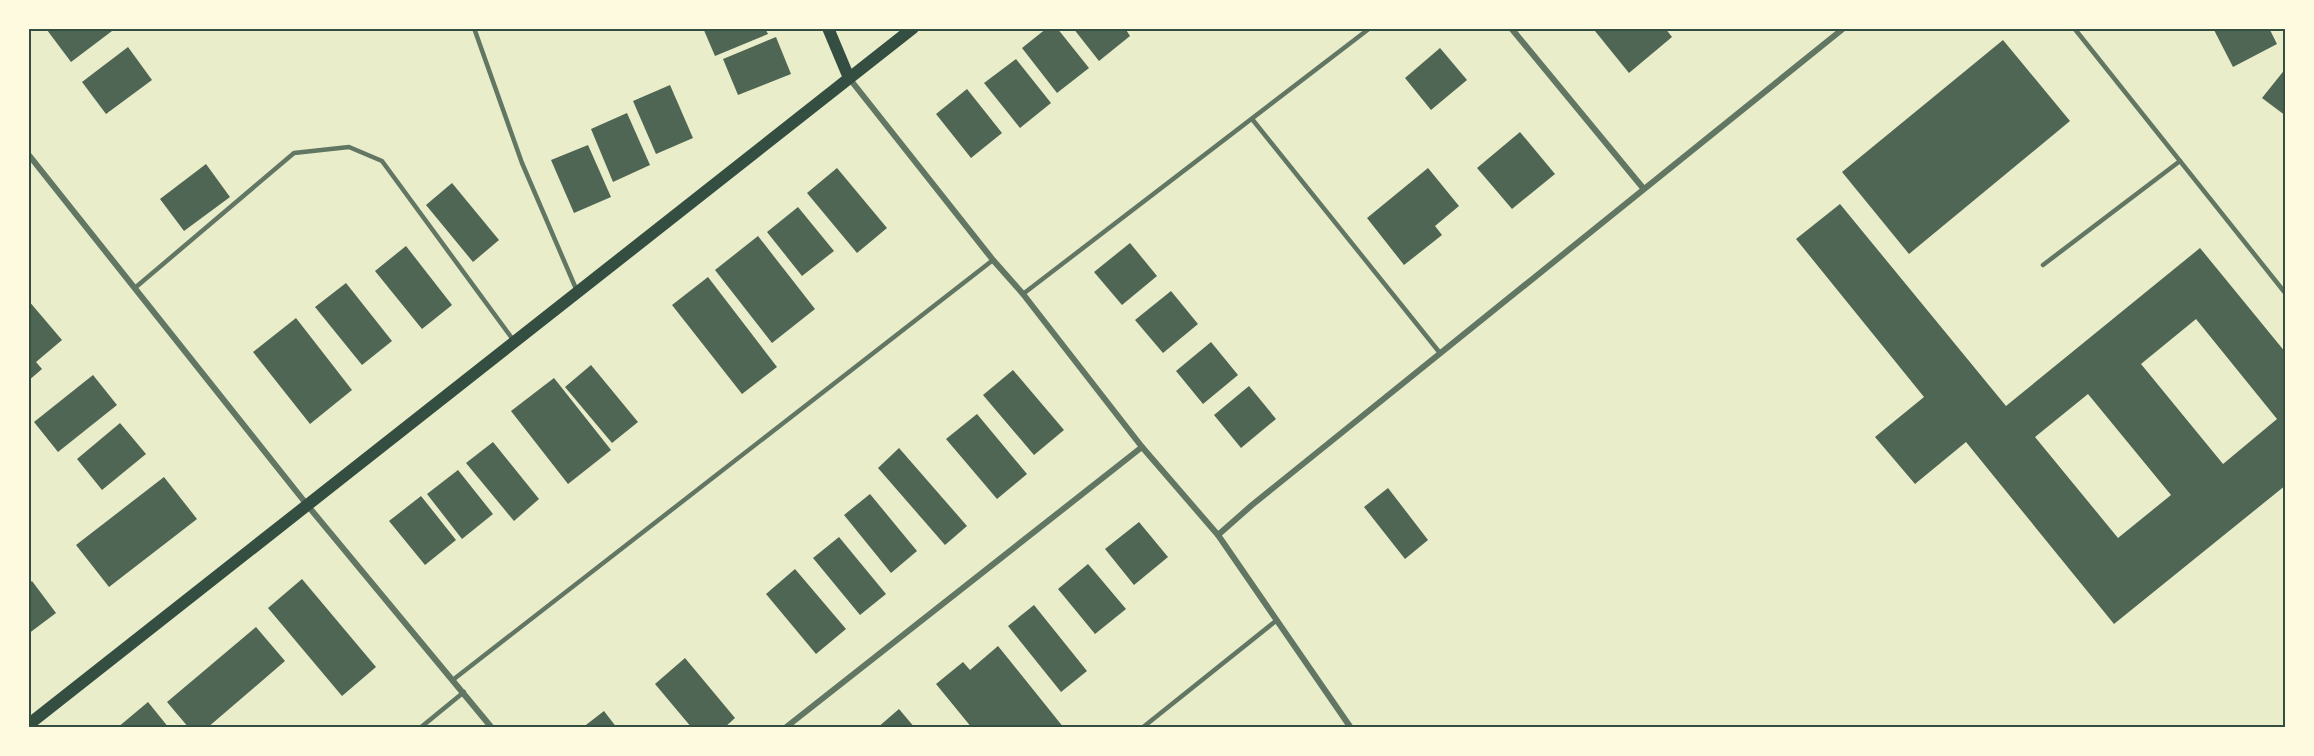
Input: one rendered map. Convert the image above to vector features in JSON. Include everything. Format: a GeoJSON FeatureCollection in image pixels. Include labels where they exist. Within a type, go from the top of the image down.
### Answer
{"type":"FeatureCollection","features":[{"type":"Feature","properties":{"kind":"main road"},"geometry":{"type":"LineString","coordinates":[[828,28],[849,78]]}},
{"type":"Feature","properties":{"kind":"main road"},"geometry":{"type":"LineString","coordinates":[[30,725],[516,344],[913,28]]}},
{"type":"Feature","properties":{"kind":"street"},"geometry":{"type":"LineString","coordinates":[[1511,28],[1643,188]]}},
{"type":"Feature","properties":{"kind":"street"},"geometry":{"type":"LineString","coordinates":[[1218,535],[1643,188],[1844,28]]}},
{"type":"Feature","properties":{"kind":"street"},"geometry":{"type":"LineString","coordinates":[[849,78],[993,260],[1023,294],[1142,447],[1218,535],[1351,728]]}},
{"type":"Feature","properties":{"kind":"street"},"geometry":{"type":"LineString","coordinates":[[28,154],[308,506],[492,728]]}},
{"type":"Feature","properties":{"kind":"street"},"geometry":{"type":"LineString","coordinates":[[785,728],[1142,447]]}},
{"type":"Feature","properties":{"kind":"lane"},"geometry":{"type":"LineString","coordinates":[[474,28],[522,163],[578,293]]}},
{"type":"Feature","properties":{"kind":"lane"},"geometry":{"type":"LineString","coordinates":[[1023,294],[1370,28]]}},
{"type":"Feature","properties":{"kind":"lane"},"geometry":{"type":"LineString","coordinates":[[2074,28],[2286,294]]}},
{"type":"Feature","properties":{"kind":"lane"},"geometry":{"type":"LineString","coordinates":[[1252,119],[1440,353]]}},
{"type":"Feature","properties":{"kind":"lane"},"geometry":{"type":"LineString","coordinates":[[136,287],[294,153],[349,147],[382,161],[516,344]]}},
{"type":"Feature","properties":{"kind":"lane"},"geometry":{"type":"LineString","coordinates":[[2043,265],[2180,161]]}},
{"type":"Feature","properties":{"kind":"lane"},"geometry":{"type":"LineString","coordinates":[[454,680],[993,260]]}},
{"type":"Feature","properties":{"kind":"lane"},"geometry":{"type":"LineString","coordinates":[[1142,728],[1277,620]]}},
{"type":"Feature","properties":{"kind":"lane"},"geometry":{"type":"LineString","coordinates":[[420,728],[464,692]]}},
{"type":"Feature","properties":{"kind":"building"},"geometry":{"type":"Polygon","coordinates":[[[50,28],[116,28],[71,62],[47,30],[50,28]]]}},
{"type":"Feature","properties":{"kind":"building"},"geometry":{"type":"Polygon","coordinates":[[[703,28],[765,28],[768,34],[715,56],[703,28]]]}},
{"type":"Feature","properties":{"kind":"building"},"geometry":{"type":"Polygon","coordinates":[[[1047,28],[1057,28],[1089,68],[1057,93],[1022,48],[1047,28]]]}},
{"type":"Feature","properties":{"kind":"building"},"geometry":{"type":"Polygon","coordinates":[[[1073,28],[1125,28],[1130,36],[1099,61],[1073,28]]]}},
{"type":"Feature","properties":{"kind":"building"},"geometry":{"type":"Polygon","coordinates":[[[1597,28],[1665,28],[1672,37],[1629,73],[1595,31],[1597,28]]]}},
{"type":"Feature","properties":{"kind":"building"},"geometry":{"type":"Polygon","coordinates":[[[2213,28],[2269,28],[2277,44],[2233,67],[2213,28]]]}},
{"type":"Feature","properties":{"kind":"building"},"geometry":{"type":"Polygon","coordinates":[[[776,37],[791,74],[738,95],[723,59],[776,37]]]}},
{"type":"Feature","properties":{"kind":"building"},"geometry":{"type":"Polygon","coordinates":[[[2003,40],[2070,121],[1909,254],[1842,172],[2003,40]]]}},
{"type":"Feature","properties":{"kind":"building"},"geometry":{"type":"Polygon","coordinates":[[[128,47],[152,80],[106,114],[82,82],[128,47]]]}},
{"type":"Feature","properties":{"kind":"building"},"geometry":{"type":"Polygon","coordinates":[[[1440,48],[1467,80],[1431,110],[1405,78],[1440,48]]]}},
{"type":"Feature","properties":{"kind":"building"},"geometry":{"type":"Polygon","coordinates":[[[1016,59],[1051,103],[1020,128],[984,83],[1016,59]]]}},
{"type":"Feature","properties":{"kind":"building"},"geometry":{"type":"Polygon","coordinates":[[[2286,68],[2286,116],[2262,98],[2286,68]]]}},
{"type":"Feature","properties":{"kind":"building"},"geometry":{"type":"Polygon","coordinates":[[[670,85],[693,138],[656,154],[633,101],[670,85]]]}},
{"type":"Feature","properties":{"kind":"building"},"geometry":{"type":"Polygon","coordinates":[[[967,89],[1002,133],[971,158],[936,114],[967,89]]]}},
{"type":"Feature","properties":{"kind":"building"},"geometry":{"type":"Polygon","coordinates":[[[627,113],[650,165],[613,182],[591,129],[627,113]]]}},
{"type":"Feature","properties":{"kind":"building"},"geometry":{"type":"Polygon","coordinates":[[[1520,132],[1555,174],[1512,209],[1477,168],[1520,132]]]}},
{"type":"Feature","properties":{"kind":"building"},"geometry":{"type":"Polygon","coordinates":[[[588,145],[611,197],[574,213],[551,160],[588,145]]]}},
{"type":"Feature","properties":{"kind":"building"},"geometry":{"type":"Polygon","coordinates":[[[206,164],[230,197],[184,231],[160,199],[206,164]]]}},
{"type":"Feature","properties":{"kind":"building"},"geometry":{"type":"Polygon","coordinates":[[[837,168],[887,228],[857,253],[807,193],[837,168]]]}},
{"type":"Feature","properties":{"kind":"building"},"geometry":{"type":"Polygon","coordinates":[[[1428,168],[1459,206],[1435,226],[1442,235],[1404,265],[1367,218],[1428,168]]]}},
{"type":"Feature","properties":{"kind":"building"},"geometry":{"type":"Polygon","coordinates":[[[452,183],[499,240],[473,262],[426,205],[452,183]]]}},
{"type":"Feature","properties":{"kind":"building"},"geometry":{"type":"Polygon","coordinates":[[[1840,204],[2006,406],[2200,248],[2286,353],[2286,485],[2114,624],[1966,442],[1915,484],[1875,437],[1924,397],[1796,239],[1840,204]],[[2196,319],[2141,364],[2223,464],[2277,419],[2196,319]],[[2088,394],[2035,437],[2118,538],[2171,495],[2088,394]]]}},
{"type":"Feature","properties":{"kind":"building"},"geometry":{"type":"Polygon","coordinates":[[[798,207],[834,251],[802,276],[767,232],[798,207]]]}},
{"type":"Feature","properties":{"kind":"building"},"geometry":{"type":"Polygon","coordinates":[[[758,236],[815,309],[772,343],[715,270],[758,236]]]}},
{"type":"Feature","properties":{"kind":"building"},"geometry":{"type":"Polygon","coordinates":[[[1130,243],[1157,276],[1122,305],[1094,272],[1130,243]]]}},
{"type":"Feature","properties":{"kind":"building"},"geometry":{"type":"Polygon","coordinates":[[[406,246],[452,305],[422,329],[375,271],[406,246]]]}},
{"type":"Feature","properties":{"kind":"building"},"geometry":{"type":"Polygon","coordinates":[[[708,277],[777,367],[742,394],[672,305],[708,277]]]}},
{"type":"Feature","properties":{"kind":"building"},"geometry":{"type":"Polygon","coordinates":[[[346,283],[392,341],[362,365],[315,307],[346,283]]]}},
{"type":"Feature","properties":{"kind":"building"},"geometry":{"type":"Polygon","coordinates":[[[1171,291],[1198,324],[1163,353],[1135,320],[1171,291]]]}},
{"type":"Feature","properties":{"kind":"building"},"geometry":{"type":"Polygon","coordinates":[[[28,300],[62,340],[36,362],[42,369],[28,381],[28,300]]]}},
{"type":"Feature","properties":{"kind":"building"},"geometry":{"type":"Polygon","coordinates":[[[296,318],[352,390],[310,424],[253,352],[296,318]]]}},
{"type":"Feature","properties":{"kind":"building"},"geometry":{"type":"Polygon","coordinates":[[[1211,342],[1238,375],[1203,404],[1176,371],[1211,342]]]}},
{"type":"Feature","properties":{"kind":"building"},"geometry":{"type":"Polygon","coordinates":[[[591,365],[638,422],[612,443],[565,387],[591,365]]]}},
{"type":"Feature","properties":{"kind":"building"},"geometry":{"type":"Polygon","coordinates":[[[1013,370],[1064,430],[1034,455],[983,395],[1013,370]]]}},
{"type":"Feature","properties":{"kind":"building"},"geometry":{"type":"Polygon","coordinates":[[[93,375],[117,405],[58,452],[34,422],[93,375]]]}},
{"type":"Feature","properties":{"kind":"building"},"geometry":{"type":"Polygon","coordinates":[[[554,378],[611,450],[568,484],[511,411],[554,378]]]}},
{"type":"Feature","properties":{"kind":"building"},"geometry":{"type":"Polygon","coordinates":[[[1249,386],[1276,419],[1241,448],[1214,415],[1249,386]]]}},
{"type":"Feature","properties":{"kind":"building"},"geometry":{"type":"Polygon","coordinates":[[[977,414],[1027,474],[997,499],[946,439],[977,414]]]}},
{"type":"Feature","properties":{"kind":"building"},"geometry":{"type":"Polygon","coordinates":[[[120,423],[146,454],[102,490],[77,459],[120,423]]]}},
{"type":"Feature","properties":{"kind":"building"},"geometry":{"type":"Polygon","coordinates":[[[493,442],[539,499],[514,521],[466,463],[493,442]]]}},
{"type":"Feature","properties":{"kind":"building"},"geometry":{"type":"Polygon","coordinates":[[[899,448],[967,526],[945,545],[878,468],[899,448]]]}},
{"type":"Feature","properties":{"kind":"building"},"geometry":{"type":"Polygon","coordinates":[[[458,470],[493,514],[462,539],[427,494],[458,470]]]}},
{"type":"Feature","properties":{"kind":"building"},"geometry":{"type":"Polygon","coordinates":[[[164,477],[197,519],[109,587],[76,545],[164,477]]]}},
{"type":"Feature","properties":{"kind":"building"},"geometry":{"type":"Polygon","coordinates":[[[1388,488],[1428,540],[1405,559],[1364,507],[1388,488]]]}},
{"type":"Feature","properties":{"kind":"building"},"geometry":{"type":"Polygon","coordinates":[[[870,494],[917,551],[891,573],[844,515],[870,494]]]}},
{"type":"Feature","properties":{"kind":"building"},"geometry":{"type":"Polygon","coordinates":[[[421,496],[456,540],[425,565],[389,521],[421,496]]]}},
{"type":"Feature","properties":{"kind":"building"},"geometry":{"type":"Polygon","coordinates":[[[1139,522],[1168,557],[1134,585],[1105,549],[1139,522]]]}},
{"type":"Feature","properties":{"kind":"building"},"geometry":{"type":"Polygon","coordinates":[[[839,537],[886,594],[860,615],[813,558],[839,537]]]}},
{"type":"Feature","properties":{"kind":"building"},"geometry":{"type":"Polygon","coordinates":[[[1088,564],[1126,609],[1095,634],[1058,589],[1088,564]]]}},
{"type":"Feature","properties":{"kind":"building"},"geometry":{"type":"Polygon","coordinates":[[[795,569],[846,629],[816,654],[766,594],[795,569]]]}},
{"type":"Feature","properties":{"kind":"building"},"geometry":{"type":"Polygon","coordinates":[[[302,579],[376,667],[342,696],[268,608],[302,579]]]}},
{"type":"Feature","properties":{"kind":"building"},"geometry":{"type":"Polygon","coordinates":[[[32,581],[56,613],[28,634],[28,584],[32,581]]]}},
{"type":"Feature","properties":{"kind":"building"},"geometry":{"type":"Polygon","coordinates":[[[1034,605],[1087,671],[1061,692],[1008,626],[1034,605]]]}},
{"type":"Feature","properties":{"kind":"building"},"geometry":{"type":"Polygon","coordinates":[[[256,627],[285,661],[207,728],[189,728],[167,702],[256,627]]]}},
{"type":"Feature","properties":{"kind":"building"},"geometry":{"type":"Polygon","coordinates":[[[998,646],[1064,728],[972,728],[936,684],[963,662],[970,670],[998,646]]]}},
{"type":"Feature","properties":{"kind":"building"},"geometry":{"type":"Polygon","coordinates":[[[685,658],[735,718],[724,728],[692,728],[655,684],[685,658]]]}},
{"type":"Feature","properties":{"kind":"building"},"geometry":{"type":"Polygon","coordinates":[[[148,702],[169,728],[117,728],[148,702]]]}},
{"type":"Feature","properties":{"kind":"building"},"geometry":{"type":"Polygon","coordinates":[[[899,709],[915,728],[877,728],[899,709]]]}},
{"type":"Feature","properties":{"kind":"building"},"geometry":{"type":"Polygon","coordinates":[[[604,711],[617,728],[582,728],[604,711]]]}}]}
